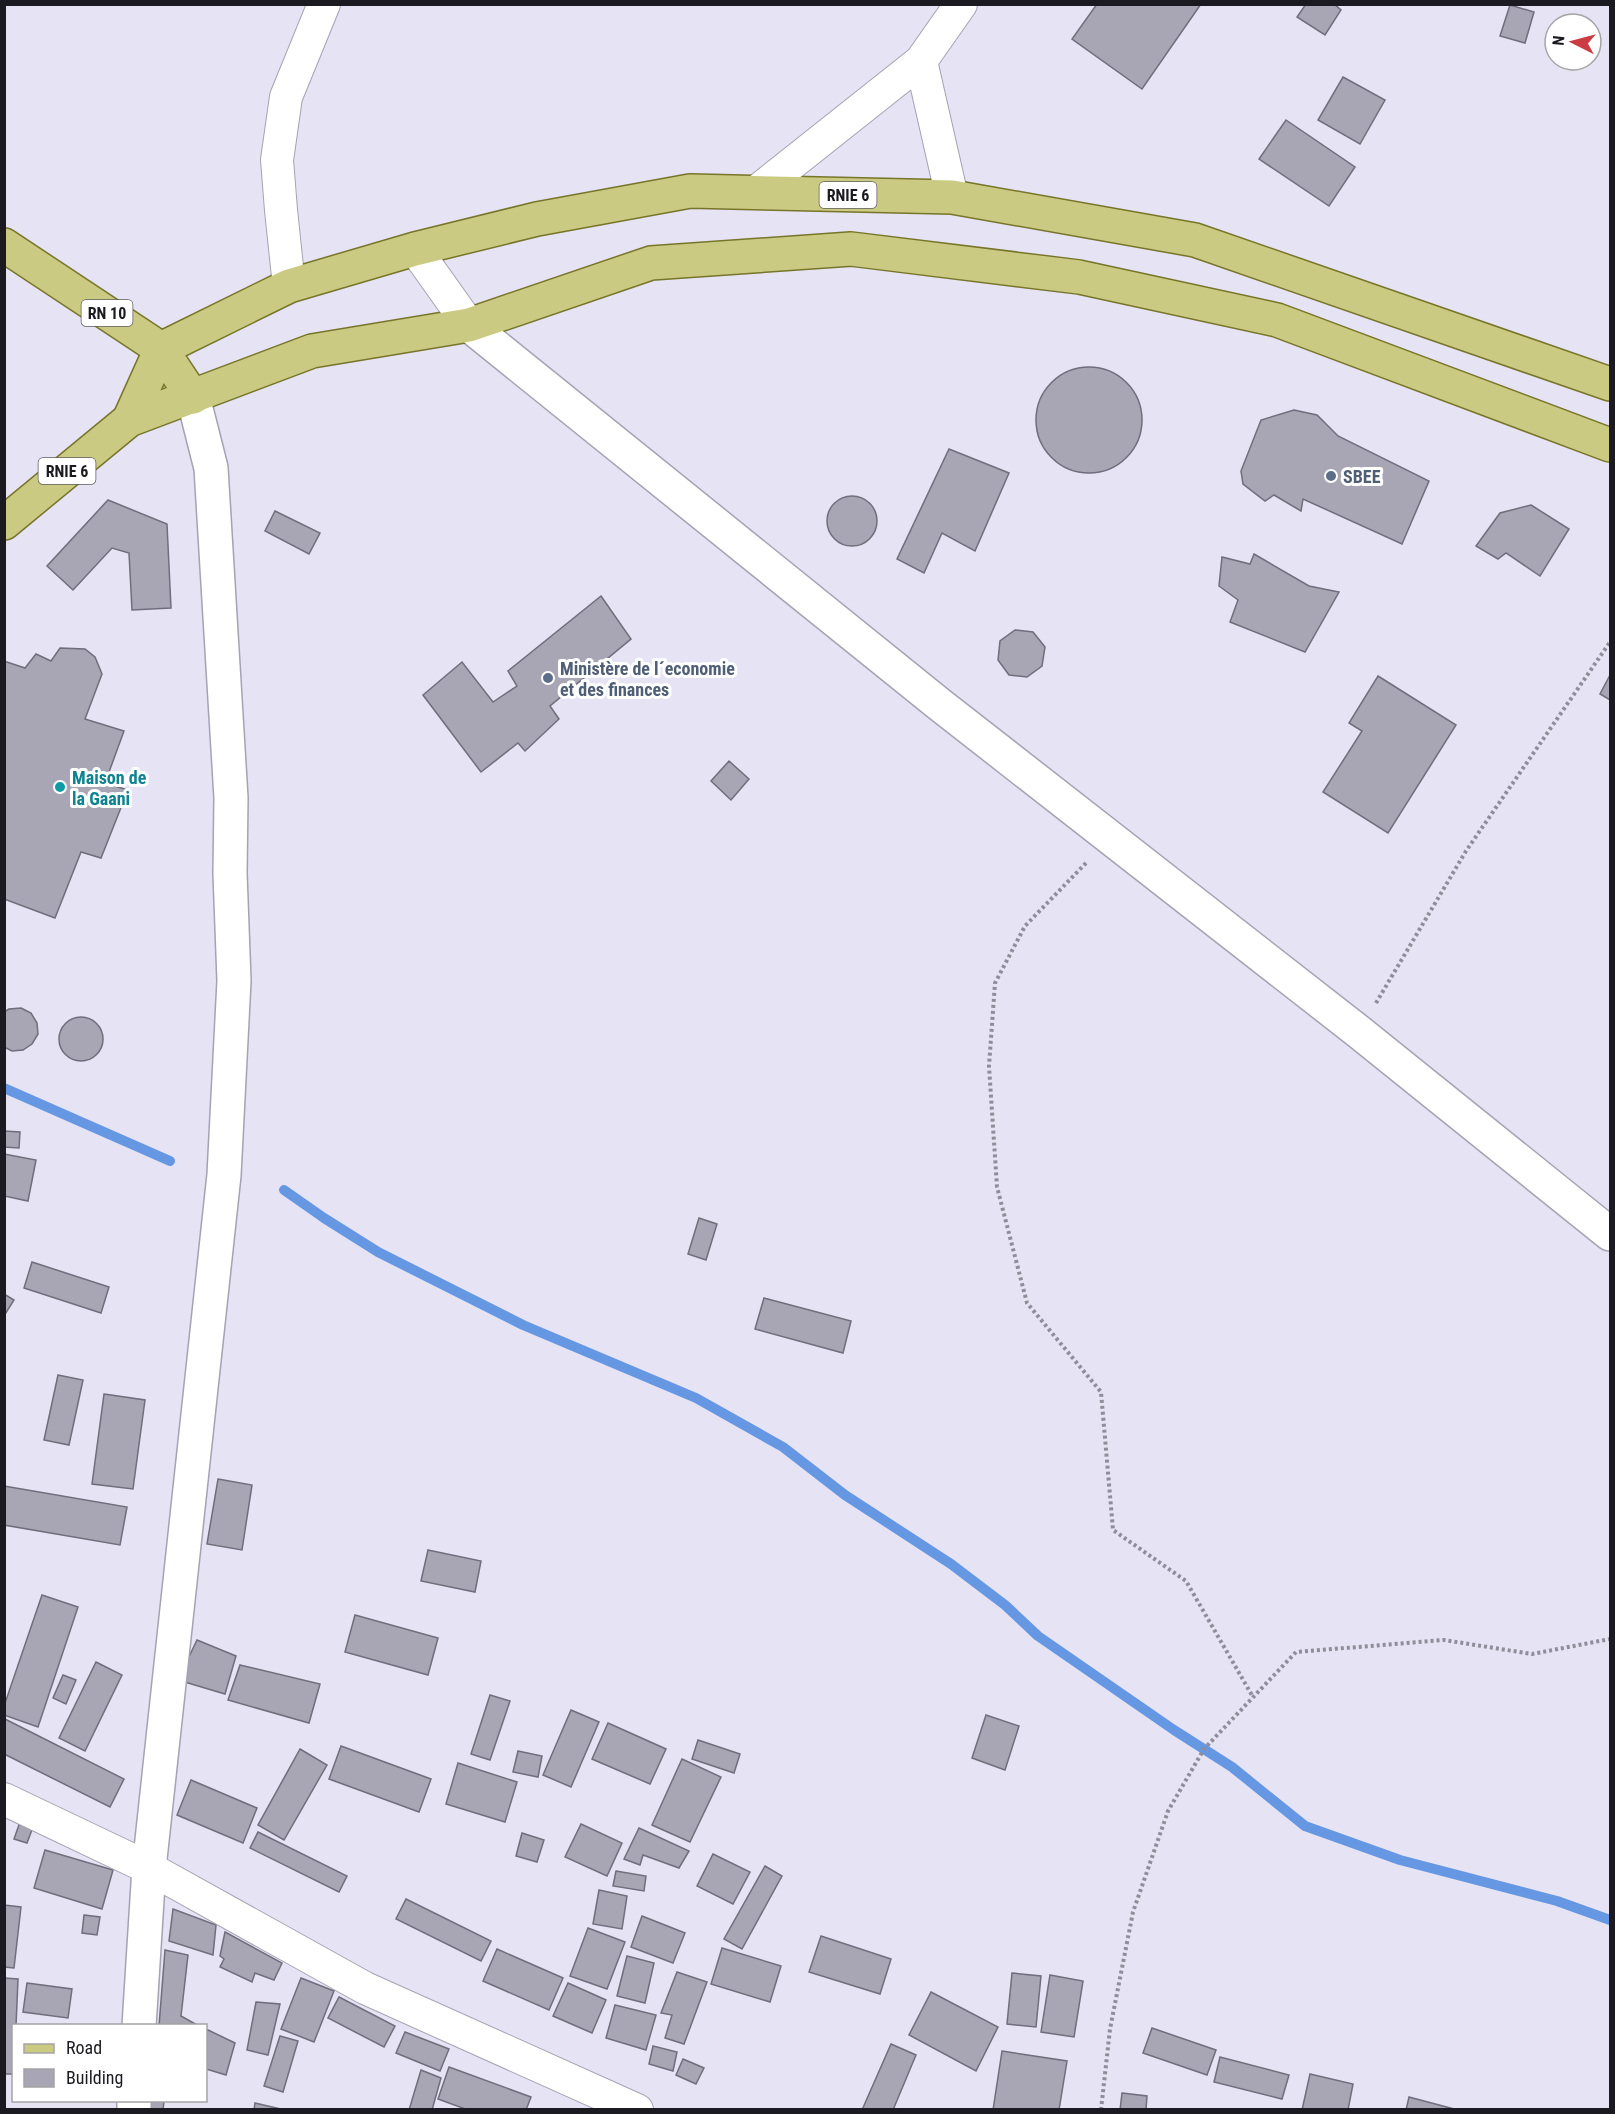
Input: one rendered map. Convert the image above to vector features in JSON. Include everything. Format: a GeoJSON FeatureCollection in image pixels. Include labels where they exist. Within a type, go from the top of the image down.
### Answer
{"type":"FeatureCollection","features":[{"type":"Feature","properties":{"kind":"main road","name":"RNIE 6"},"geometry":{"type":"LineString","coordinates":[[129,420],[161,349],[289,286],[415,249],[537,219],[690,191],[952,197],[1195,240],[1611,384]]}},
{"type":"Feature","properties":{"kind":"main road","name":"RN 10"},"geometry":{"type":"LineString","coordinates":[[4,245],[161,349],[193,397]]}},
{"type":"Feature","properties":{"kind":"main road","name":"RNIE 6"},"geometry":{"type":"LineString","coordinates":[[4,523],[129,420],[312,351],[469,325],[651,263],[851,249],[1079,277],[1277,320],[1611,445]]}},
{"type":"Feature","properties":{"kind":"street"},"geometry":{"type":"LineString","coordinates":[[289,286],[277,160],[286,97],[324,4]]}},
{"type":"Feature","properties":{"kind":"street"},"geometry":{"type":"LineString","coordinates":[[756,192],[921,61],[961,4]]}},
{"type":"Feature","properties":{"kind":"street"},"geometry":{"type":"LineString","coordinates":[[921,61],[952,197]]}},
{"type":"Feature","properties":{"kind":"street"},"geometry":{"type":"LineString","coordinates":[[415,249],[469,325],[939,704],[1359,1032],[1611,1234]]}},
{"type":"Feature","properties":{"kind":"street"},"geometry":{"type":"LineString","coordinates":[[139,2024],[148,1868],[224,1175],[234,981],[230,873],[231,798],[211,468],[193,397]]}},
{"type":"Feature","properties":{"kind":"street"},"geometry":{"type":"LineString","coordinates":[[4,1799],[148,1868],[365,1988],[637,2109]]}},
{"type":"Feature","properties":{"kind":"path"},"geometry":{"type":"LineString","coordinates":[[1359,1032],[1466,850],[1611,642]]}},
{"type":"Feature","properties":{"kind":"path"},"geometry":{"type":"LineString","coordinates":[[1113,841],[1086,863],[1025,926],[995,983],[989,1066],[997,1187],[1027,1303],[1101,1392],[1113,1530],[1186,1581],[1253,1697]]}},
{"type":"Feature","properties":{"kind":"path"},"geometry":{"type":"LineString","coordinates":[[1101,2109],[1110,2029],[1133,1912],[1168,1811],[1204,1749],[1296,1652],[1444,1640],[1532,1654],[1611,1639]]}},
{"type":"Feature","properties":{"kind":"building"},"geometry":{"type":"Polygon","coordinates":[[[1097,4],[1201,4],[1142,89],[1072,39],[1097,4]]]}},
{"type":"Feature","properties":{"kind":"building"},"geometry":{"type":"Polygon","coordinates":[[[1306,4],[1334,4],[1341,10],[1325,35],[1297,17],[1306,4]]]}},
{"type":"Feature","properties":{"kind":"building"},"geometry":{"type":"Polygon","coordinates":[[[1510,5],[1534,12],[1525,43],[1500,36],[1510,5]]]}},
{"type":"Feature","properties":{"kind":"building"},"geometry":{"type":"Polygon","coordinates":[[[1343,77],[1385,100],[1360,144],[1318,120],[1343,77]]]}},
{"type":"Feature","properties":{"kind":"building"},"geometry":{"type":"Polygon","coordinates":[[[1286,120],[1355,167],[1329,206],[1259,159],[1286,120]]]}},
{"type":"Feature","properties":{"kind":"building"},"geometry":{"type":"Polygon","coordinates":[[[1089,367],[1109,371],[1127,382],[1138,400],[1142,420],[1138,440],[1127,458],[1109,469],[1089,473],[1069,469],[1051,458],[1040,440],[1036,420],[1040,400],[1051,382],[1069,371],[1089,367]]]}},
{"type":"Feature","properties":{"kind":"building","name":"SBEE"},"geometry":{"type":"Polygon","coordinates":[[[1294,410],[1317,415],[1338,436],[1429,481],[1402,544],[1303,499],[1301,511],[1274,495],[1265,501],[1243,484],[1241,471],[1261,420],[1294,410]]]}},
{"type":"Feature","properties":{"kind":"building"},"geometry":{"type":"Polygon","coordinates":[[[949,449],[1009,473],[975,551],[942,533],[924,573],[897,559],[949,449]]]}},
{"type":"Feature","properties":{"kind":"building"},"geometry":{"type":"Polygon","coordinates":[[[847,496],[857,496],[870,503],[877,516],[877,526],[870,539],[857,546],[847,546],[838,542],[831,535],[827,526],[827,516],[831,507],[838,500],[847,496]]]}},
{"type":"Feature","properties":{"kind":"building"},"geometry":{"type":"Polygon","coordinates":[[[108,500],[167,524],[171,608],[132,610],[129,553],[112,548],[73,590],[47,566],[108,500]]]}},
{"type":"Feature","properties":{"kind":"building"},"geometry":{"type":"Polygon","coordinates":[[[1531,505],[1569,529],[1540,576],[1506,553],[1498,559],[1476,546],[1500,513],[1531,505]]]}},
{"type":"Feature","properties":{"kind":"building"},"geometry":{"type":"Polygon","coordinates":[[[275,511],[320,533],[309,554],[265,531],[275,511]]]}},
{"type":"Feature","properties":{"kind":"building"},"geometry":{"type":"Polygon","coordinates":[[[1254,554],[1309,586],[1339,592],[1305,652],[1230,622],[1238,600],[1219,586],[1222,557],[1250,564],[1254,554]]]}},
{"type":"Feature","properties":{"kind":"building","name":"Ministère de l´economie et des finances"},"geometry":{"type":"Polygon","coordinates":[[[601,596],[631,639],[550,706],[559,719],[525,751],[518,743],[481,772],[423,695],[462,662],[493,702],[517,686],[508,671],[601,596]]]}},
{"type":"Feature","properties":{"kind":"building"},"geometry":{"type":"Polygon","coordinates":[[[1015,630],[1033,632],[1045,647],[1042,666],[1027,677],[1009,675],[998,660],[1000,641],[1015,630]]]}},
{"type":"Feature","properties":{"kind":"building","name":"Maison de la Gaani"},"geometry":{"type":"Polygon","coordinates":[[[60,648],[85,649],[95,657],[102,674],[85,719],[124,731],[105,783],[128,790],[101,858],[81,852],[55,918],[4,899],[4,661],[25,668],[36,654],[51,661],[60,648]]]}},
{"type":"Feature","properties":{"kind":"building"},"geometry":{"type":"Polygon","coordinates":[[[1610,675],[1610,700],[1600,694],[1610,675]]]}},
{"type":"Feature","properties":{"kind":"building"},"geometry":{"type":"Polygon","coordinates":[[[1378,676],[1456,725],[1388,833],[1323,792],[1362,731],[1349,723],[1378,676]]]}},
{"type":"Feature","properties":{"kind":"building"},"geometry":{"type":"Polygon","coordinates":[[[729,761],[749,779],[731,800],[711,781],[729,761]]]}},
{"type":"Feature","properties":{"kind":"building"},"geometry":{"type":"Polygon","coordinates":[[[21,1008],[31,1013],[37,1023],[38,1034],[32,1044],[23,1050],[12,1051],[4,1047],[4,1012],[21,1008]]]}},
{"type":"Feature","properties":{"kind":"building"},"geometry":{"type":"Polygon","coordinates":[[[81,1017],[90,1018],[97,1023],[102,1030],[102,1048],[97,1055],[90,1060],[81,1061],[72,1060],[65,1055],[60,1048],[59,1039],[60,1030],[65,1023],[72,1018],[81,1017]]]}},
{"type":"Feature","properties":{"kind":"building"},"geometry":{"type":"Polygon","coordinates":[[[4,1131],[20,1132],[19,1148],[4,1147],[4,1131]]]}},
{"type":"Feature","properties":{"kind":"building"},"geometry":{"type":"Polygon","coordinates":[[[4,1154],[36,1160],[28,1201],[4,1196],[4,1154]]]}},
{"type":"Feature","properties":{"kind":"building"},"geometry":{"type":"Polygon","coordinates":[[[699,1218],[717,1224],[706,1260],[688,1254],[699,1218]]]}},
{"type":"Feature","properties":{"kind":"building"},"geometry":{"type":"Polygon","coordinates":[[[32,1262],[109,1287],[101,1313],[24,1288],[32,1262]]]}},
{"type":"Feature","properties":{"kind":"building"},"geometry":{"type":"Polygon","coordinates":[[[4,1294],[14,1300],[4,1316],[4,1294]]]}},
{"type":"Feature","properties":{"kind":"building"},"geometry":{"type":"Polygon","coordinates":[[[764,1298],[851,1321],[843,1353],[755,1329],[764,1298]]]}},
{"type":"Feature","properties":{"kind":"building"},"geometry":{"type":"Polygon","coordinates":[[[58,1375],[83,1380],[69,1445],[44,1440],[58,1375]]]}},
{"type":"Feature","properties":{"kind":"building"},"geometry":{"type":"Polygon","coordinates":[[[104,1394],[145,1400],[133,1489],[92,1484],[104,1394]]]}},
{"type":"Feature","properties":{"kind":"building"},"geometry":{"type":"Polygon","coordinates":[[[218,1479],[252,1485],[242,1550],[207,1544],[218,1479]]]}},
{"type":"Feature","properties":{"kind":"building"},"geometry":{"type":"Polygon","coordinates":[[[4,1486],[127,1507],[120,1545],[4,1525],[4,1486]]]}},
{"type":"Feature","properties":{"kind":"building"},"geometry":{"type":"Polygon","coordinates":[[[428,1550],[481,1561],[475,1592],[421,1581],[428,1550]]]}},
{"type":"Feature","properties":{"kind":"building"},"geometry":{"type":"Polygon","coordinates":[[[42,1595],[78,1607],[38,1727],[4,1715],[4,1706],[42,1595]]]}},
{"type":"Feature","properties":{"kind":"building"},"geometry":{"type":"Polygon","coordinates":[[[355,1615],[438,1638],[428,1675],[345,1652],[355,1615]]]}},
{"type":"Feature","properties":{"kind":"building"},"geometry":{"type":"Polygon","coordinates":[[[197,1640],[236,1656],[225,1694],[178,1680],[197,1640]]]}},
{"type":"Feature","properties":{"kind":"building"},"geometry":{"type":"Polygon","coordinates":[[[96,1662],[122,1675],[85,1751],[59,1738],[96,1662]]]}},
{"type":"Feature","properties":{"kind":"building"},"geometry":{"type":"Polygon","coordinates":[[[240,1665],[320,1684],[309,1723],[228,1700],[240,1665]]]}},
{"type":"Feature","properties":{"kind":"building"},"geometry":{"type":"Polygon","coordinates":[[[63,1675],[76,1680],[66,1704],[53,1698],[63,1675]]]}},
{"type":"Feature","properties":{"kind":"building"},"geometry":{"type":"Polygon","coordinates":[[[490,1695],[510,1701],[490,1760],[471,1754],[490,1695]]]}},
{"type":"Feature","properties":{"kind":"building"},"geometry":{"type":"Polygon","coordinates":[[[571,1710],[599,1722],[571,1787],[543,1775],[571,1710]]]}},
{"type":"Feature","properties":{"kind":"building"},"geometry":{"type":"Polygon","coordinates":[[[986,1715],[1019,1726],[1005,1770],[972,1758],[986,1715]]]}},
{"type":"Feature","properties":{"kind":"building"},"geometry":{"type":"Polygon","coordinates":[[[5,1719],[124,1779],[110,1807],[4,1754],[5,1719]]]}},
{"type":"Feature","properties":{"kind":"building"},"geometry":{"type":"Polygon","coordinates":[[[608,1723],[666,1749],[650,1784],[592,1759],[608,1723]]]}},
{"type":"Feature","properties":{"kind":"building"},"geometry":{"type":"Polygon","coordinates":[[[698,1740],[740,1754],[734,1773],[692,1759],[698,1740]]]}},
{"type":"Feature","properties":{"kind":"building"},"geometry":{"type":"Polygon","coordinates":[[[341,1746],[431,1779],[419,1812],[329,1779],[341,1746]]]}},
{"type":"Feature","properties":{"kind":"building"},"geometry":{"type":"Polygon","coordinates":[[[300,1749],[327,1765],[284,1840],[258,1825],[300,1749]]]}},
{"type":"Feature","properties":{"kind":"building"},"geometry":{"type":"Polygon","coordinates":[[[518,1751],[542,1756],[538,1777],[513,1772],[518,1751]]]}},
{"type":"Feature","properties":{"kind":"building"},"geometry":{"type":"Polygon","coordinates":[[[682,1759],[721,1777],[690,1842],[652,1825],[682,1759]]]}},
{"type":"Feature","properties":{"kind":"building"},"geometry":{"type":"Polygon","coordinates":[[[458,1763],[517,1782],[505,1822],[446,1804],[458,1763]]]}},
{"type":"Feature","properties":{"kind":"building"},"geometry":{"type":"Polygon","coordinates":[[[191,1780],[257,1808],[243,1843],[177,1815],[191,1780]]]}},
{"type":"Feature","properties":{"kind":"building"},"geometry":{"type":"Polygon","coordinates":[[[20,1822],[33,1827],[27,1843],[14,1839],[20,1822]]]}},
{"type":"Feature","properties":{"kind":"building"},"geometry":{"type":"Polygon","coordinates":[[[581,1824],[622,1843],[607,1876],[565,1857],[581,1824]]]}},
{"type":"Feature","properties":{"kind":"building"},"geometry":{"type":"Polygon","coordinates":[[[639,1828],[689,1851],[679,1868],[643,1855],[640,1865],[624,1859],[639,1828]]]}},
{"type":"Feature","properties":{"kind":"building"},"geometry":{"type":"Polygon","coordinates":[[[258,1832],[347,1876],[339,1892],[250,1848],[258,1832]]]}},
{"type":"Feature","properties":{"kind":"building"},"geometry":{"type":"Polygon","coordinates":[[[522,1833],[544,1840],[537,1862],[516,1856],[522,1833]]]}},
{"type":"Feature","properties":{"kind":"building"},"geometry":{"type":"Polygon","coordinates":[[[45,1850],[113,1870],[102,1909],[34,1888],[45,1850]]]}},
{"type":"Feature","properties":{"kind":"building"},"geometry":{"type":"Polygon","coordinates":[[[713,1854],[750,1872],[733,1904],[697,1886],[713,1854]]]}},
{"type":"Feature","properties":{"kind":"building"},"geometry":{"type":"Polygon","coordinates":[[[765,1866],[782,1876],[742,1949],[724,1939],[765,1866]]]}},
{"type":"Feature","properties":{"kind":"building"},"geometry":{"type":"Polygon","coordinates":[[[616,1871],[646,1876],[644,1891],[613,1886],[616,1871]]]}},
{"type":"Feature","properties":{"kind":"building"},"geometry":{"type":"Polygon","coordinates":[[[599,1890],[627,1896],[622,1929],[593,1924],[599,1890]]]}},
{"type":"Feature","properties":{"kind":"building"},"geometry":{"type":"Polygon","coordinates":[[[406,1899],[491,1941],[481,1961],[396,1919],[406,1899]]]}},
{"type":"Feature","properties":{"kind":"building"},"geometry":{"type":"Polygon","coordinates":[[[4,1905],[21,1907],[14,1968],[4,1967],[4,1905]]]}},
{"type":"Feature","properties":{"kind":"building"},"geometry":{"type":"Polygon","coordinates":[[[173,1909],[216,1925],[213,1955],[169,1941],[173,1909]]]}},
{"type":"Feature","properties":{"kind":"building"},"geometry":{"type":"Polygon","coordinates":[[[84,1915],[100,1917],[97,1935],[82,1933],[84,1915]]]}},
{"type":"Feature","properties":{"kind":"building"},"geometry":{"type":"Polygon","coordinates":[[[642,1916],[685,1933],[673,1963],[631,1947],[642,1916]]]}},
{"type":"Feature","properties":{"kind":"building"},"geometry":{"type":"Polygon","coordinates":[[[588,1928],[625,1942],[607,1989],[570,1976],[588,1928]]]}},
{"type":"Feature","properties":{"kind":"building"},"geometry":{"type":"Polygon","coordinates":[[[225,1932],[282,1963],[274,1980],[255,1973],[252,1982],[220,1967],[224,1959],[220,1956],[225,1932]]]}},
{"type":"Feature","properties":{"kind":"building"},"geometry":{"type":"Polygon","coordinates":[[[821,1936],[891,1959],[880,1994],[809,1972],[821,1936]]]}},
{"type":"Feature","properties":{"kind":"building"},"geometry":{"type":"Polygon","coordinates":[[[722,1948],[781,1966],[770,2002],[711,1984],[722,1948]]]}},
{"type":"Feature","properties":{"kind":"building"},"geometry":{"type":"Polygon","coordinates":[[[497,1949],[563,1978],[549,2010],[483,1981],[497,1949]]]}},
{"type":"Feature","properties":{"kind":"building"},"geometry":{"type":"Polygon","coordinates":[[[165,1950],[188,1955],[181,2016],[195,2024],[159,2024],[165,1950]]]}},
{"type":"Feature","properties":{"kind":"building"},"geometry":{"type":"Polygon","coordinates":[[[627,1956],[654,1963],[645,2003],[617,1996],[627,1956]]]}},
{"type":"Feature","properties":{"kind":"building"},"geometry":{"type":"Polygon","coordinates":[[[677,1972],[707,1982],[684,2044],[665,2038],[672,2015],[661,2013],[677,1972]]]}},
{"type":"Feature","properties":{"kind":"building"},"geometry":{"type":"Polygon","coordinates":[[[1012,1973],[1041,1976],[1036,2027],[1007,2024],[1012,1973]]]}},
{"type":"Feature","properties":{"kind":"building"},"geometry":{"type":"Polygon","coordinates":[[[1050,1975],[1083,1981],[1074,2037],[1041,2032],[1050,1975]]]}},
{"type":"Feature","properties":{"kind":"building"},"geometry":{"type":"Polygon","coordinates":[[[4,1978],[18,1979],[16,2024],[12,2024],[12,2074],[4,2074],[4,1978]]]}},
{"type":"Feature","properties":{"kind":"building"},"geometry":{"type":"Polygon","coordinates":[[[301,1978],[334,1991],[314,2042],[281,2029],[301,1978]]]}},
{"type":"Feature","properties":{"kind":"building"},"geometry":{"type":"Polygon","coordinates":[[[27,1983],[72,1989],[68,2018],[23,2012],[27,1983]]]}},
{"type":"Feature","properties":{"kind":"building"},"geometry":{"type":"Polygon","coordinates":[[[568,1983],[606,2000],[592,2033],[553,2016],[568,1983]]]}},
{"type":"Feature","properties":{"kind":"building"},"geometry":{"type":"Polygon","coordinates":[[[931,1992],[998,2027],[976,2071],[909,2035],[931,1992]]]}},
{"type":"Feature","properties":{"kind":"building"},"geometry":{"type":"Polygon","coordinates":[[[339,1997],[395,2026],[384,2047],[328,2018],[339,1997]]]}},
{"type":"Feature","properties":{"kind":"building"},"geometry":{"type":"Polygon","coordinates":[[[256,2002],[280,2004],[268,2055],[247,2050],[256,2002]]]}},
{"type":"Feature","properties":{"kind":"building"},"geometry":{"type":"Polygon","coordinates":[[[615,2005],[656,2015],[646,2050],[606,2038],[615,2005]]]}},
{"type":"Feature","properties":{"kind":"building"},"geometry":{"type":"Polygon","coordinates":[[[1152,2028],[1216,2050],[1207,2075],[1143,2053],[1152,2028]]]}},
{"type":"Feature","properties":{"kind":"building"},"geometry":{"type":"Polygon","coordinates":[[[207,2029],[235,2043],[226,2075],[207,2069],[207,2029]]]}},
{"type":"Feature","properties":{"kind":"building"},"geometry":{"type":"Polygon","coordinates":[[[405,2032],[449,2049],[440,2071],[396,2053],[405,2032]]]}},
{"type":"Feature","properties":{"kind":"building"},"geometry":{"type":"Polygon","coordinates":[[[280,2036],[298,2041],[283,2092],[264,2086],[280,2036]]]}},
{"type":"Feature","properties":{"kind":"building"},"geometry":{"type":"Polygon","coordinates":[[[891,2044],[916,2055],[893,2110],[862,2110],[891,2044]]]}},
{"type":"Feature","properties":{"kind":"building"},"geometry":{"type":"Polygon","coordinates":[[[653,2046],[677,2052],[673,2071],[649,2064],[653,2046]]]}},
{"type":"Feature","properties":{"kind":"building"},"geometry":{"type":"Polygon","coordinates":[[[1002,2051],[1067,2061],[1059,2110],[993,2110],[1002,2051]]]}},
{"type":"Feature","properties":{"kind":"building"},"geometry":{"type":"Polygon","coordinates":[[[1220,2057],[1289,2075],[1282,2099],[1214,2082],[1220,2057]]]}},
{"type":"Feature","properties":{"kind":"building"},"geometry":{"type":"Polygon","coordinates":[[[683,2059],[704,2068],[696,2084],[676,2075],[683,2059]]]}},
{"type":"Feature","properties":{"kind":"building"},"geometry":{"type":"Polygon","coordinates":[[[449,2067],[531,2097],[526,2110],[468,2110],[438,2099],[449,2067]]]}},
{"type":"Feature","properties":{"kind":"building"},"geometry":{"type":"Polygon","coordinates":[[[421,2070],[441,2078],[432,2110],[409,2110],[421,2070]]]}},
{"type":"Feature","properties":{"kind":"building"},"geometry":{"type":"Polygon","coordinates":[[[1310,2074],[1353,2084],[1348,2110],[1302,2110],[1310,2074]]]}},
{"type":"Feature","properties":{"kind":"building"},"geometry":{"type":"Polygon","coordinates":[[[1122,2093],[1147,2096],[1146,2110],[1120,2110],[1122,2093]]]}},
{"type":"Feature","properties":{"kind":"building"},"geometry":{"type":"Polygon","coordinates":[[[1409,2097],[1458,2110],[1406,2110],[1409,2097]]]}},
{"type":"Feature","properties":{"kind":"building"},"geometry":{"type":"Polygon","coordinates":[[[146,2102],[164,2102],[163,2110],[145,2110],[146,2102]]]}},
{"type":"Feature","properties":{"kind":"building"},"geometry":{"type":"Polygon","coordinates":[[[255,2103],[285,2110],[254,2110],[255,2103]]]}},
{"type":"Feature","properties":{"kind":"waterway"},"geometry":{"type":"LineString","coordinates":[[4,1088],[170,1161]]}},
{"type":"Feature","properties":{"kind":"waterway"},"geometry":{"type":"LineString","coordinates":[[284,1190],[378,1252],[523,1325],[696,1398],[783,1447],[845,1495],[951,1564],[1005,1605],[1038,1636],[1232,1767],[1305,1826],[1400,1860],[1557,1901],[1610,1920]]}},
{"type":"Feature","properties":{"kind":"place","name":"SBEE"},"geometry":{"type":"Point","coordinates":[1331,476]}},
{"type":"Feature","properties":{"kind":"place","name":"Ministère de l´economie et des finances"},"geometry":{"type":"Point","coordinates":[548,678]}},
{"type":"Feature","properties":{"kind":"place","name":"Maison de la Gaani"},"geometry":{"type":"Point","coordinates":[60,787]}}]}
